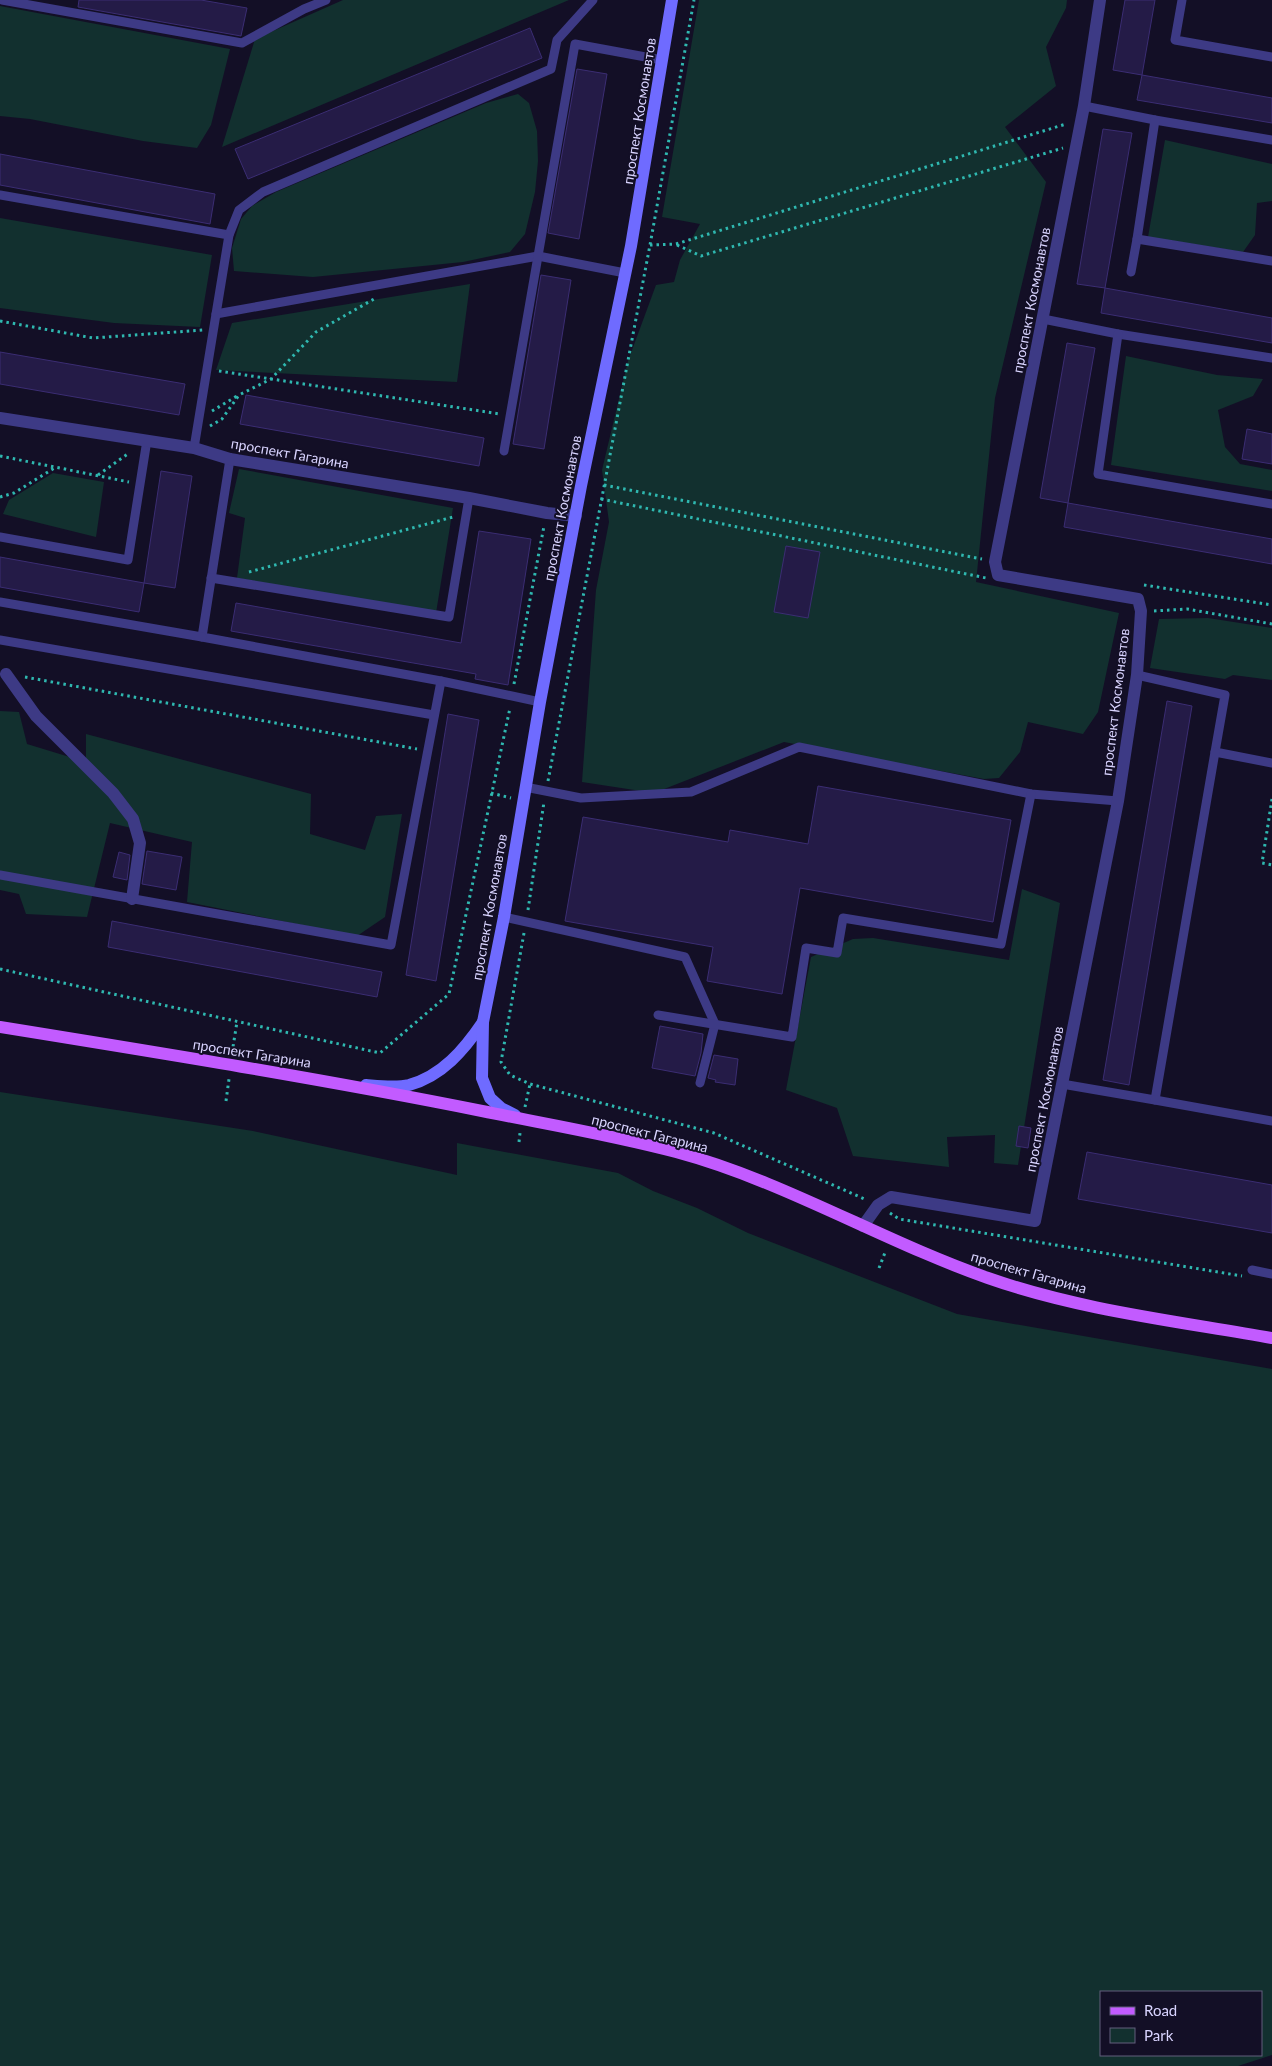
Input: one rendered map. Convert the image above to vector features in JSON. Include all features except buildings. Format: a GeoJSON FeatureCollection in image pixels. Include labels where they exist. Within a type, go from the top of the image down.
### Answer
{"type":"FeatureCollection","features":[{"type":"Feature","properties":{"kind":"main road","name":"проспект Космонавтов"},"geometry":{"type":"LineString","coordinates":[[483,1022],[504,917],[540,702],[631,246],[672,0]]}},
{"type":"Feature","properties":{"kind":"main road"},"geometry":{"type":"LineString","coordinates":[[354,1085],[407,1086],[434,1076],[469,1043],[483,1022]]}},
{"type":"Feature","properties":{"kind":"main road"},"geometry":{"type":"LineString","coordinates":[[483,1022],[482,1078],[490,1098],[501,1108],[522,1119]]}},
{"type":"Feature","properties":{"kind":"main road","name":"проспект Гагарина"},"geometry":{"type":"LineString","coordinates":[[0,1027],[354,1085],[677,1152],[748,1176],[988,1278],[1067,1301],[1272,1338]]}},
{"type":"Feature","properties":{"kind":"street","name":"проспект Космонавтов"},"geometry":{"type":"LineString","coordinates":[[878,1205],[891,1197],[1035,1221],[1118,801],[1137,675],[1141,611],[1138,599],[998,574],[995,562],[1075,144],[1084,106],[1100,0]]}},
{"type":"Feature","properties":{"kind":"street","name":"проспект Гагарина"},"geometry":{"type":"LineString","coordinates":[[0,418],[147,440],[194,448],[230,458],[547,513],[576,516]]}},
{"type":"Feature","properties":{"kind":"street"},"geometry":{"type":"LineString","coordinates":[[6,674],[36,716],[113,794],[133,819],[140,843],[132,899]]}},
{"type":"Feature","properties":{"kind":"street"},"geometry":{"type":"LineString","coordinates":[[863,1226],[878,1205]]}},
{"type":"Feature","properties":{"kind":"lane"},"geometry":{"type":"LineString","coordinates":[[2,0],[242,43],[304,9],[326,0]]}},
{"type":"Feature","properties":{"kind":"lane"},"geometry":{"type":"LineString","coordinates":[[194,448],[228,235],[239,210],[264,192],[551,69],[557,40],[594,0]]}},
{"type":"Feature","properties":{"kind":"lane"},"geometry":{"type":"LineString","coordinates":[[1182,0],[1175,40],[1272,57]]}},
{"type":"Feature","properties":{"kind":"lane"},"geometry":{"type":"LineString","coordinates":[[504,451],[575,44],[662,60]]}},
{"type":"Feature","properties":{"kind":"lane"},"geometry":{"type":"LineString","coordinates":[[1084,106],[1272,140]]}},
{"type":"Feature","properties":{"kind":"lane"},"geometry":{"type":"LineString","coordinates":[[1132,272],[1155,120]]}},
{"type":"Feature","properties":{"kind":"lane"},"geometry":{"type":"LineString","coordinates":[[0,195],[228,235]]}},
{"type":"Feature","properties":{"kind":"lane"},"geometry":{"type":"LineString","coordinates":[[1137,239],[1272,261]]}},
{"type":"Feature","properties":{"kind":"lane"},"geometry":{"type":"LineString","coordinates":[[216,314],[538,256],[625,273]]}},
{"type":"Feature","properties":{"kind":"lane"},"geometry":{"type":"LineString","coordinates":[[1043,319],[1118,334],[1272,358]]}},
{"type":"Feature","properties":{"kind":"lane"},"geometry":{"type":"LineString","coordinates":[[1118,334],[1098,474],[1272,504]]}},
{"type":"Feature","properties":{"kind":"lane"},"geometry":{"type":"LineString","coordinates":[[0,537],[128,560],[147,440]]}},
{"type":"Feature","properties":{"kind":"lane"},"geometry":{"type":"LineString","coordinates":[[202,637],[216,578],[230,458]]}},
{"type":"Feature","properties":{"kind":"lane"},"geometry":{"type":"LineString","coordinates":[[216,578],[449,618],[469,498]]}},
{"type":"Feature","properties":{"kind":"lane"},"geometry":{"type":"LineString","coordinates":[[0,602],[441,681],[540,702]]}},
{"type":"Feature","properties":{"kind":"lane"},"geometry":{"type":"LineString","coordinates":[[0,640],[434,715]]}},
{"type":"Feature","properties":{"kind":"lane"},"geometry":{"type":"LineString","coordinates":[[1137,675],[1225,695],[1155,1100]]}},
{"type":"Feature","properties":{"kind":"lane"},"geometry":{"type":"LineString","coordinates":[[0,875],[391,945],[441,681]]}},
{"type":"Feature","properties":{"kind":"lane"},"geometry":{"type":"LineString","coordinates":[[525,787],[581,798],[691,792],[799,747],[1031,794],[1118,801]]}},
{"type":"Feature","properties":{"kind":"lane"},"geometry":{"type":"LineString","coordinates":[[1214,752],[1272,763]]}},
{"type":"Feature","properties":{"kind":"lane"},"geometry":{"type":"LineString","coordinates":[[658,1015],[792,1037],[806,948],[837,953],[843,918],[1000,944],[1031,794]]}},
{"type":"Feature","properties":{"kind":"lane"},"geometry":{"type":"LineString","coordinates":[[504,917],[685,957],[715,1024],[700,1083]]}},
{"type":"Feature","properties":{"kind":"lane"},"geometry":{"type":"LineString","coordinates":[[1062,1084],[1272,1122]]}},
{"type":"Feature","properties":{"kind":"lane"},"geometry":{"type":"LineString","coordinates":[[1252,1270],[1272,1274]]}},
{"type":"Feature","properties":{"kind":"path"},"geometry":{"type":"LineString","coordinates":[[694,0],[650,245],[546,792],[501,1062],[510,1075],[530,1084],[714,1133],[878,1205],[899,1219],[1243,1276]]}},
{"type":"Feature","properties":{"kind":"path"},"geometry":{"type":"LineString","coordinates":[[631,246],[676,244],[1081,120]]}},
{"type":"Feature","properties":{"kind":"path"},"geometry":{"type":"LineString","coordinates":[[676,244],[701,256],[1075,144]]}},
{"type":"Feature","properties":{"kind":"path"},"geometry":{"type":"LineString","coordinates":[[198,423],[239,395],[271,379],[316,332],[383,295]]}},
{"type":"Feature","properties":{"kind":"path"},"geometry":{"type":"LineString","coordinates":[[0,321],[93,338],[213,329]]}},
{"type":"Feature","properties":{"kind":"path"},"geometry":{"type":"LineString","coordinates":[[207,369],[510,416]]}},
{"type":"Feature","properties":{"kind":"path"},"geometry":{"type":"LineString","coordinates":[[198,423],[210,426],[222,419],[239,395]]}},
{"type":"Feature","properties":{"kind":"path"},"geometry":{"type":"LineString","coordinates":[[97,476],[147,440]]}},
{"type":"Feature","properties":{"kind":"path"},"geometry":{"type":"LineString","coordinates":[[0,456],[140,484]]}},
{"type":"Feature","properties":{"kind":"path"},"geometry":{"type":"LineString","coordinates":[[0,498],[14,493],[56,467]]}},
{"type":"Feature","properties":{"kind":"path"},"geometry":{"type":"LineString","coordinates":[[604,485],[995,562]]}},
{"type":"Feature","properties":{"kind":"path"},"geometry":{"type":"LineString","coordinates":[[601,499],[987,578]]}},
{"type":"Feature","properties":{"kind":"path"},"geometry":{"type":"LineString","coordinates":[[0,969],[380,1054],[449,994],[512,697],[547,513]]}},
{"type":"Feature","properties":{"kind":"path"},"geometry":{"type":"LineString","coordinates":[[216,578],[466,514]]}},
{"type":"Feature","properties":{"kind":"path"},"geometry":{"type":"LineString","coordinates":[[1138,584],[1272,605]]}},
{"type":"Feature","properties":{"kind":"path"},"geometry":{"type":"LineString","coordinates":[[1141,611],[1187,609],[1272,624]]}},
{"type":"Feature","properties":{"kind":"path"},"geometry":{"type":"LineString","coordinates":[[6,674],[428,751]]}},
{"type":"Feature","properties":{"kind":"path"},"geometry":{"type":"LineString","coordinates":[[1272,800],[1262,863],[1272,865]]}},
{"type":"Feature","properties":{"kind":"green space"},"geometry":{"type":"Polygon","coordinates":[[[343,0],[569,0],[222,147],[255,39],[343,0]]]}},
{"type":"Feature","properties":{"kind":"green space"},"geometry":{"type":"Polygon","coordinates":[[[699,0],[1067,0],[1066,8],[1046,47],[1056,86],[1005,127],[1046,182],[995,398],[976,582],[1119,613],[1098,712],[1083,734],[1028,722],[1020,752],[999,778],[984,779],[784,742],[654,793],[582,782],[596,590],[609,522],[602,470],[628,361],[656,285],[674,282],[680,260],[700,224],[662,217],[699,0]]]}},
{"type":"Feature","properties":{"kind":"green space"},"geometry":{"type":"Polygon","coordinates":[[[0,6],[230,49],[211,125],[197,148],[143,141],[30,119],[0,116],[0,6]]]}},
{"type":"Feature","properties":{"kind":"green space"},"geometry":{"type":"Polygon","coordinates":[[[518,94],[529,103],[537,131],[538,161],[535,192],[525,234],[510,252],[463,262],[313,277],[234,271],[232,248],[241,219],[252,206],[276,192],[486,103],[518,94]]]}},
{"type":"Feature","properties":{"kind":"green space"},"geometry":{"type":"Polygon","coordinates":[[[1165,140],[1272,164],[1272,201],[1257,203],[1255,235],[1243,252],[1148,237],[1165,140]]]}},
{"type":"Feature","properties":{"kind":"green space"},"geometry":{"type":"Polygon","coordinates":[[[0,218],[212,255],[200,327],[114,323],[0,308],[0,218]]]}},
{"type":"Feature","properties":{"kind":"green space"},"geometry":{"type":"Polygon","coordinates":[[[470,284],[457,382],[216,370],[232,323],[470,284]]]}},
{"type":"Feature","properties":{"kind":"green space"},"geometry":{"type":"Polygon","coordinates":[[[1126,356],[1217,375],[1263,379],[1253,396],[1218,410],[1225,447],[1240,464],[1272,470],[1272,491],[1111,465],[1126,356]]]}},
{"type":"Feature","properties":{"kind":"green space"},"geometry":{"type":"Polygon","coordinates":[[[239,469],[453,508],[436,613],[237,578],[245,518],[229,513],[239,469]]]}},
{"type":"Feature","properties":{"kind":"green space"},"geometry":{"type":"Polygon","coordinates":[[[53,473],[104,482],[96,537],[3,514],[9,500],[53,473]]]}},
{"type":"Feature","properties":{"kind":"green space"},"geometry":{"type":"Polygon","coordinates":[[[1208,618],[1272,628],[1272,680],[1233,675],[1225,679],[1150,668],[1159,619],[1208,618]]]}},
{"type":"Feature","properties":{"kind":"green space"},"geometry":{"type":"Polygon","coordinates":[[[0,711],[19,712],[27,744],[86,762],[86,734],[311,794],[310,834],[365,850],[376,816],[402,814],[385,917],[357,936],[187,902],[192,842],[110,823],[87,917],[26,914],[19,894],[0,890],[0,711]]]}},
{"type":"Feature","properties":{"kind":"green space"},"geometry":{"type":"Polygon","coordinates":[[[1022,889],[1060,903],[1018,1165],[994,1163],[995,1135],[947,1137],[949,1167],[853,1156],[837,1108],[786,1090],[811,957],[853,939],[873,938],[1009,960],[1022,889]]]}},
{"type":"Feature","properties":{"kind":"green space"},"geometry":{"type":"Polygon","coordinates":[[[0,1092],[253,1131],[457,1175],[457,1143],[618,1173],[653,1191],[697,1208],[748,1233],[957,1314],[1272,1369],[1272,2055],[1238,2066],[0,2066],[0,1092]]]}}]}
